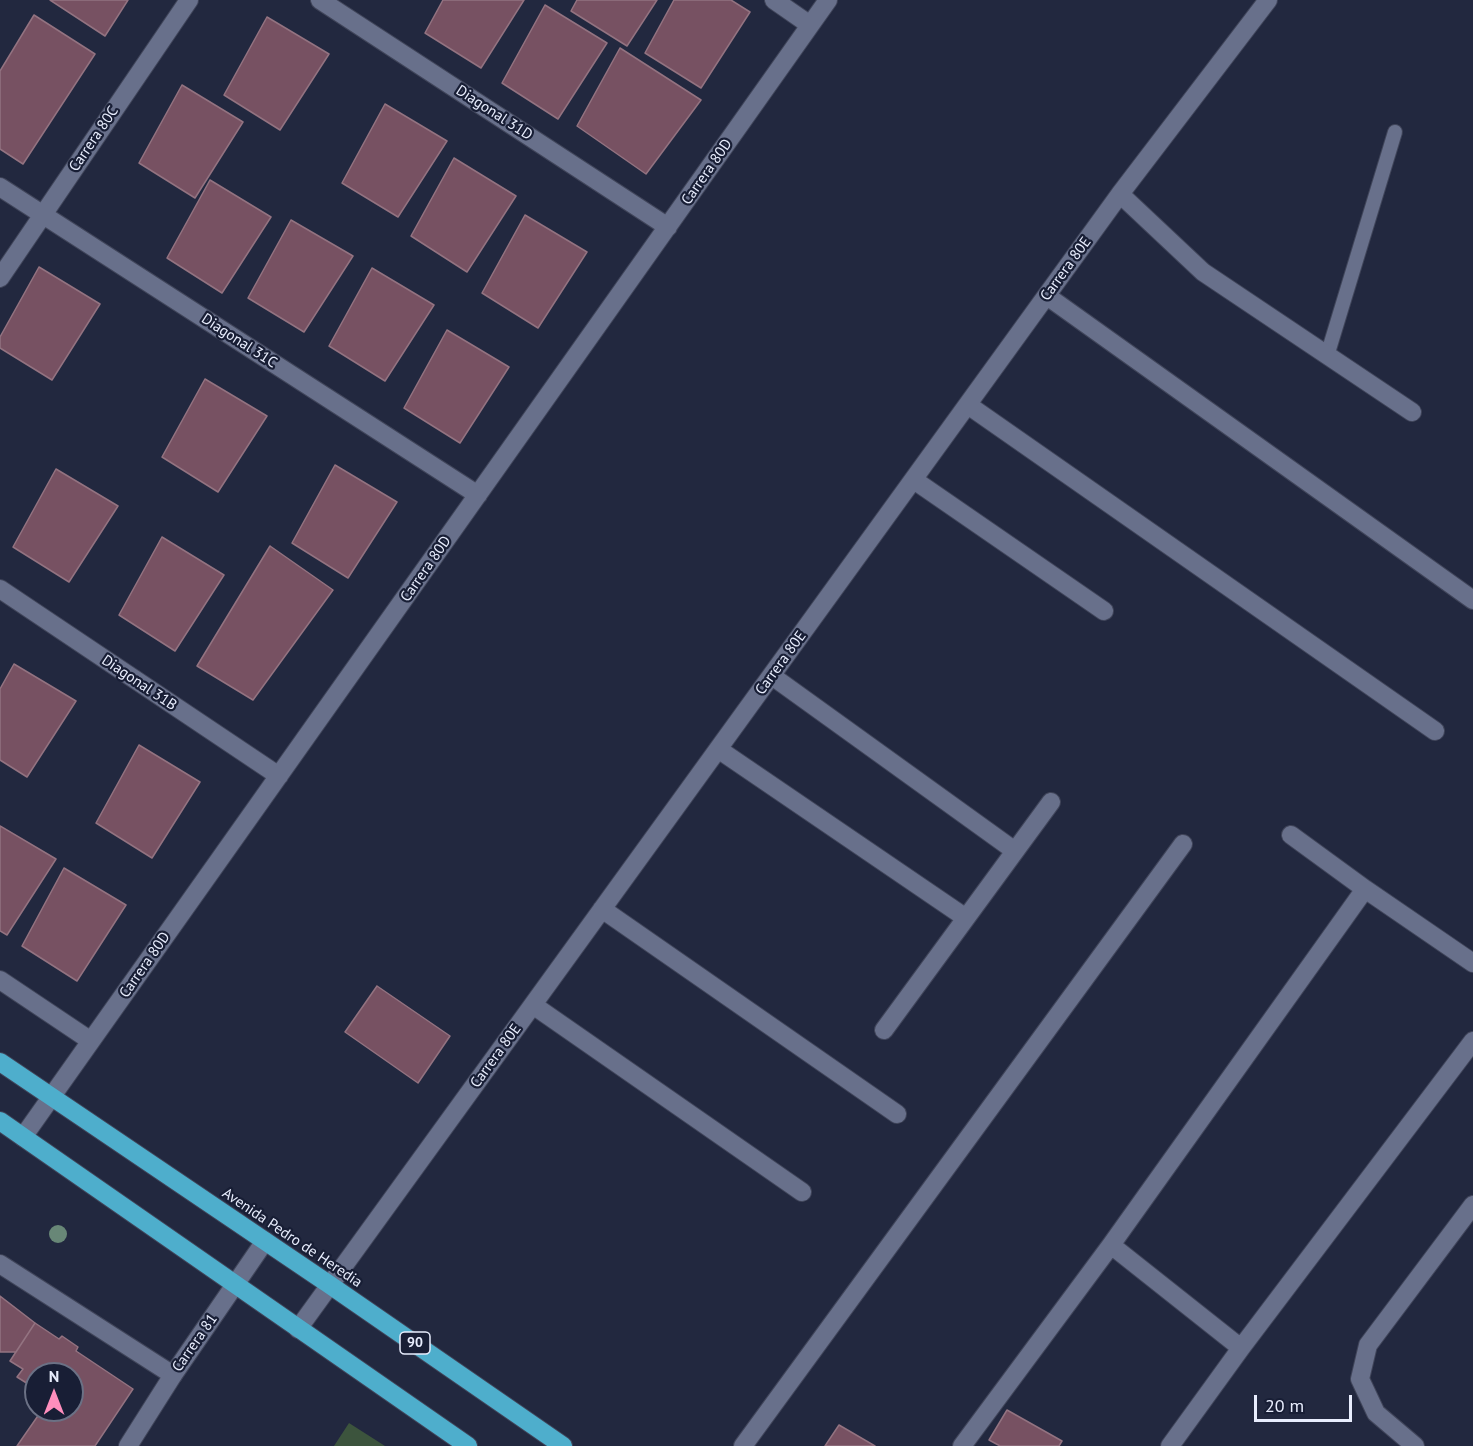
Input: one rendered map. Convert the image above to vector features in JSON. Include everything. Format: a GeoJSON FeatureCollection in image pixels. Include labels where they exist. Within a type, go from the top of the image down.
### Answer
{"type":"FeatureCollection","features":[{"type":"Feature","properties":{"kind":"highway","name":"Avenida Pedro de Heredia"},"geometry":{"type":"LineString","coordinates":[[0,1062],[330,1284],[563,1446]]}},
{"type":"Feature","properties":{"kind":"highway"},"geometry":{"type":"LineString","coordinates":[[0,1121],[468,1446]]}},
{"type":"Feature","properties":{"kind":"street","name":"Carrera 80C"},"geometry":{"type":"LineString","coordinates":[[0,278],[189,0]]}},
{"type":"Feature","properties":{"kind":"street","name":"Diagonal 31D"},"geometry":{"type":"LineString","coordinates":[[320,0],[668,226]]}},
{"type":"Feature","properties":{"kind":"street"},"geometry":{"type":"LineString","coordinates":[[774,0],[810,25]]}},
{"type":"Feature","properties":{"kind":"street","name":"Carrera 80D"},"geometry":{"type":"LineString","coordinates":[[23,1137],[828,0]]}},
{"type":"Feature","properties":{"kind":"street","name":"Carrera 80E"},"geometry":{"type":"LineString","coordinates":[[298,1329],[1120,194],[1268,0]]}},
{"type":"Feature","properties":{"kind":"street","name":"Diagonal 31C"},"geometry":{"type":"LineString","coordinates":[[0,187],[478,495]]}},
{"type":"Feature","properties":{"kind":"street"},"geometry":{"type":"LineString","coordinates":[[1120,194],[1203,272],[1412,412]]}},
{"type":"Feature","properties":{"kind":"street"},"geometry":{"type":"LineString","coordinates":[[1047,296],[1473,600]]}},
{"type":"Feature","properties":{"kind":"street"},"geometry":{"type":"LineString","coordinates":[[968,405],[1435,731]]}},
{"type":"Feature","properties":{"kind":"street"},"geometry":{"type":"LineString","coordinates":[[914,480],[1104,611]]}},
{"type":"Feature","properties":{"kind":"street","name":"Diagonal 31B"},"geometry":{"type":"LineString","coordinates":[[0,589],[279,776]]}},
{"type":"Feature","properties":{"kind":"street"},"geometry":{"type":"LineString","coordinates":[[772,676],[1015,851]]}},
{"type":"Feature","properties":{"kind":"street"},"geometry":{"type":"LineString","coordinates":[[718,749],[966,918]]}},
{"type":"Feature","properties":{"kind":"street"},"geometry":{"type":"LineString","coordinates":[[884,1030],[1051,802]]}},
{"type":"Feature","properties":{"kind":"street"},"geometry":{"type":"LineString","coordinates":[[1291,834],[1365,889],[1473,963]]}},
{"type":"Feature","properties":{"kind":"street"},"geometry":{"type":"LineString","coordinates":[[743,1446],[1183,844]]}},
{"type":"Feature","properties":{"kind":"street"},"geometry":{"type":"LineString","coordinates":[[962,1446],[1111,1245],[1365,889]]}},
{"type":"Feature","properties":{"kind":"street"},"geometry":{"type":"LineString","coordinates":[[602,909],[897,1114]]}},
{"type":"Feature","properties":{"kind":"street"},"geometry":{"type":"LineString","coordinates":[[0,980],[91,1041]]}},
{"type":"Feature","properties":{"kind":"street"},"geometry":{"type":"LineString","coordinates":[[533,1005],[802,1192]]}},
{"type":"Feature","properties":{"kind":"street"},"geometry":{"type":"LineString","coordinates":[[1170,1446],[1241,1348],[1473,1041]]}},
{"type":"Feature","properties":{"kind":"street"},"geometry":{"type":"LineString","coordinates":[[1415,1446],[1376,1413],[1360,1379],[1368,1345],[1473,1205]]}},
{"type":"Feature","properties":{"kind":"street","name":"Carrera 81"},"geometry":{"type":"LineString","coordinates":[[128,1446],[173,1375],[265,1241]]}},
{"type":"Feature","properties":{"kind":"street"},"geometry":{"type":"LineString","coordinates":[[1111,1245],[1241,1348]]}},
{"type":"Feature","properties":{"kind":"street"},"geometry":{"type":"LineString","coordinates":[[0,1264],[173,1375]]}},
{"type":"Feature","properties":{"kind":"lane"},"geometry":{"type":"LineString","coordinates":[[1327,356],[1395,132]]}},
{"type":"Feature","properties":{"kind":"green space"},"geometry":{"type":"Polygon","coordinates":[[[349,1423],[385,1446],[334,1446],[349,1423]]]}},
{"type":"Feature","properties":{"kind":"building"},"geometry":{"type":"Polygon","coordinates":[[[50,0],[128,0],[105,36],[50,0]]]}},
{"type":"Feature","properties":{"kind":"building"},"geometry":{"type":"Polygon","coordinates":[[[443,0],[524,0],[481,68],[425,33],[443,0]]]}},
{"type":"Feature","properties":{"kind":"building"},"geometry":{"type":"Polygon","coordinates":[[[577,0],[657,0],[627,46],[571,11],[577,0]]]}},
{"type":"Feature","properties":{"kind":"building"},"geometry":{"type":"Polygon","coordinates":[[[674,0],[731,0],[750,12],[701,88],[645,53],[674,0]]]}},
{"type":"Feature","properties":{"kind":"building"},"geometry":{"type":"Polygon","coordinates":[[[545,5],[607,43],[558,119],[502,83],[545,5]]]}},
{"type":"Feature","properties":{"kind":"building"},"geometry":{"type":"Polygon","coordinates":[[[34,15],[95,54],[23,164],[0,149],[0,71],[34,15]]]}},
{"type":"Feature","properties":{"kind":"building"},"geometry":{"type":"Polygon","coordinates":[[[267,17],[329,54],[280,130],[224,95],[267,17]]]}},
{"type":"Feature","properties":{"kind":"building"},"geometry":{"type":"Polygon","coordinates":[[[620,48],[701,100],[646,174],[577,126],[620,48]]]}},
{"type":"Feature","properties":{"kind":"building"},"geometry":{"type":"Polygon","coordinates":[[[182,85],[243,122],[195,198],[139,163],[182,85]]]}},
{"type":"Feature","properties":{"kind":"building"},"geometry":{"type":"Polygon","coordinates":[[[385,104],[447,141],[398,217],[342,183],[385,104]]]}},
{"type":"Feature","properties":{"kind":"building"},"geometry":{"type":"Polygon","coordinates":[[[454,158],[516,196],[467,272],[411,236],[454,158]]]}},
{"type":"Feature","properties":{"kind":"building"},"geometry":{"type":"Polygon","coordinates":[[[210,180],[271,217],[222,293],[167,258],[210,180]]]}},
{"type":"Feature","properties":{"kind":"building"},"geometry":{"type":"Polygon","coordinates":[[[525,215],[587,252],[538,328],[482,293],[525,215]]]}},
{"type":"Feature","properties":{"kind":"building"},"geometry":{"type":"Polygon","coordinates":[[[291,220],[353,256],[304,332],[248,298],[291,220]]]}},
{"type":"Feature","properties":{"kind":"building"},"geometry":{"type":"Polygon","coordinates":[[[39,267],[100,304],[52,380],[0,348],[0,337],[39,267]]]}},
{"type":"Feature","properties":{"kind":"building"},"geometry":{"type":"Polygon","coordinates":[[[372,268],[434,305],[385,381],[329,346],[372,268]]]}},
{"type":"Feature","properties":{"kind":"building"},"geometry":{"type":"Polygon","coordinates":[[[447,330],[509,367],[460,443],[404,408],[447,330]]]}},
{"type":"Feature","properties":{"kind":"building"},"geometry":{"type":"Polygon","coordinates":[[[205,379],[267,416],[218,492],[162,457],[205,379]]]}},
{"type":"Feature","properties":{"kind":"building"},"geometry":{"type":"Polygon","coordinates":[[[335,465],[397,502],[348,578],[292,543],[335,465]]]}},
{"type":"Feature","properties":{"kind":"building"},"geometry":{"type":"Polygon","coordinates":[[[56,469],[118,506],[69,582],[13,547],[56,469]]]}},
{"type":"Feature","properties":{"kind":"building"},"geometry":{"type":"Polygon","coordinates":[[[162,537],[224,575],[175,651],[119,615],[162,537]]]}},
{"type":"Feature","properties":{"kind":"building"},"geometry":{"type":"Polygon","coordinates":[[[270,546],[333,590],[253,700],[197,666],[270,546]]]}},
{"type":"Feature","properties":{"kind":"building"},"geometry":{"type":"Polygon","coordinates":[[[14,664],[76,701],[27,777],[0,760],[0,689],[14,664]]]}},
{"type":"Feature","properties":{"kind":"building"},"geometry":{"type":"Polygon","coordinates":[[[139,745],[200,782],[152,858],[96,823],[139,745]]]}},
{"type":"Feature","properties":{"kind":"building"},"geometry":{"type":"Polygon","coordinates":[[[0,826],[56,859],[7,935],[0,931],[0,826]]]}},
{"type":"Feature","properties":{"kind":"building"},"geometry":{"type":"Polygon","coordinates":[[[64,868],[126,905],[77,981],[22,946],[64,868]]]}},
{"type":"Feature","properties":{"kind":"building"},"geometry":{"type":"Polygon","coordinates":[[[377,986],[450,1036],[418,1083],[345,1032],[377,986]]]}},
{"type":"Feature","properties":{"kind":"building"},"geometry":{"type":"Polygon","coordinates":[[[0,1296],[35,1323],[16,1352],[0,1352],[0,1296]]]}},
{"type":"Feature","properties":{"kind":"building"},"geometry":{"type":"Polygon","coordinates":[[[35,1323],[59,1339],[62,1336],[78,1347],[76,1351],[133,1389],[95,1446],[17,1446],[34,1422],[84,1422],[84,1362],[24,1362],[24,1381],[17,1377],[23,1369],[10,1361],[35,1323]]]}},
{"type":"Feature","properties":{"kind":"building"},"geometry":{"type":"Polygon","coordinates":[[[1007,1410],[1062,1441],[1059,1446],[1000,1446],[989,1440],[1007,1410]]]}},
{"type":"Feature","properties":{"kind":"building"},"geometry":{"type":"Polygon","coordinates":[[[839,1425],[875,1446],[825,1446],[839,1425]]]}}]}
